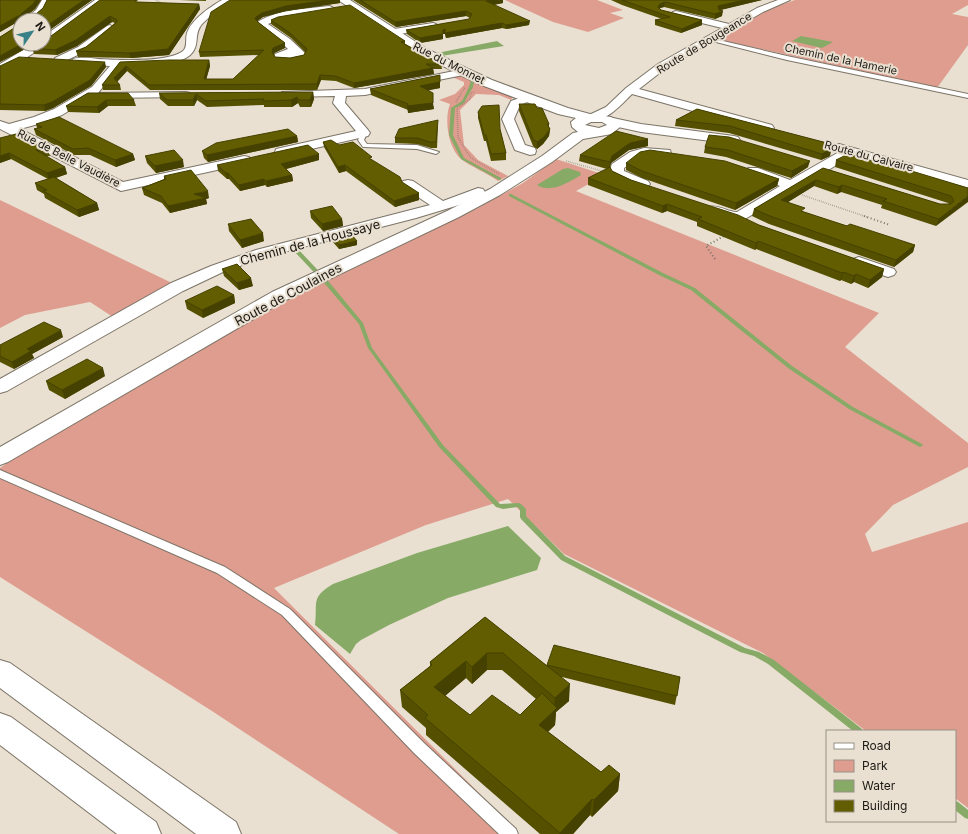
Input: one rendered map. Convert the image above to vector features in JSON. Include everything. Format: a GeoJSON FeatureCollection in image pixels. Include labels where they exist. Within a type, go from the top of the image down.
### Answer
{"type":"FeatureCollection","features":[{"type":"Feature","properties":{"kind":"main road","name":"Rue du Monnet"},"geometry":{"type":"LineString","coordinates":[[347,3],[423,51],[464,72],[563,111],[586,125]]}},
{"type":"Feature","properties":{"kind":"main road"},"geometry":{"type":"LineString","coordinates":[[586,125],[605,131],[611,120]]}},
{"type":"Feature","properties":{"kind":"main road","name":"Route de Coulaines"},"geometry":{"type":"LineString","coordinates":[[0,457],[279,296],[453,214],[495,192],[547,159],[586,125]]}},
{"type":"Feature","properties":{"kind":"main road"},"geometry":{"type":"LineString","coordinates":[[0,672],[224,834]]}},
{"type":"Feature","properties":{"kind":"main road"},"geometry":{"type":"LineString","coordinates":[[0,727],[144,834]]}},
{"type":"Feature","properties":{"kind":"street"},"geometry":{"type":"LineString","coordinates":[[40,12],[44,7],[46,0]]}},
{"type":"Feature","properties":{"kind":"street"},"geometry":{"type":"LineString","coordinates":[[52,35],[101,0]]}},
{"type":"Feature","properties":{"kind":"street"},"geometry":{"type":"LineString","coordinates":[[112,26],[82,49],[55,59],[118,62],[170,60],[186,54],[191,48],[191,36],[193,30],[218,6],[230,0]]}},
{"type":"Feature","properties":{"kind":"street","name":"Route de Bougeance"},"geometry":{"type":"LineString","coordinates":[[586,125],[611,120],[630,90],[662,66],[760,10],[780,1]]}},
{"type":"Feature","properties":{"kind":"street"},"geometry":{"type":"LineString","coordinates":[[294,51],[287,42],[266,29],[262,23],[276,17],[347,3]]}},
{"type":"Feature","properties":{"kind":"street"},"geometry":{"type":"LineString","coordinates":[[203,5],[218,6]]}},
{"type":"Feature","properties":{"kind":"street"},"geometry":{"type":"LineString","coordinates":[[664,11],[730,27]]}},
{"type":"Feature","properties":{"kind":"street"},"geometry":{"type":"LineString","coordinates":[[394,32],[445,24]]}},
{"type":"Feature","properties":{"kind":"street"},"geometry":{"type":"LineString","coordinates":[[0,68],[28,52]]}},
{"type":"Feature","properties":{"kind":"street"},"geometry":{"type":"LineString","coordinates":[[19,58],[35,59]]}},
{"type":"Feature","properties":{"kind":"street","name":"Rue de Belle Vaudière"},"geometry":{"type":"LineString","coordinates":[[4,126],[38,120],[58,112],[96,89],[118,62]]}},
{"type":"Feature","properties":{"kind":"street"},"geometry":{"type":"LineString","coordinates":[[278,94],[341,94],[365,92],[464,72]]}},
{"type":"Feature","properties":{"kind":"street"},"geometry":{"type":"LineString","coordinates":[[630,90],[782,132]]}},
{"type":"Feature","properties":{"kind":"street"},"geometry":{"type":"LineString","coordinates":[[268,154],[364,133],[339,102],[341,94]]}},
{"type":"Feature","properties":{"kind":"street"},"geometry":{"type":"LineString","coordinates":[[86,95],[198,95]]}},
{"type":"Feature","properties":{"kind":"street"},"geometry":{"type":"LineString","coordinates":[[528,98],[515,103],[508,119],[520,146],[530,151]]}},
{"type":"Feature","properties":{"kind":"street"},"geometry":{"type":"LineString","coordinates":[[611,120],[641,128],[720,137],[748,144]]}},
{"type":"Feature","properties":{"kind":"street","name":"Rue de Belle Vaudière"},"geometry":{"type":"LineString","coordinates":[[4,126],[121,187],[252,158]]}},
{"type":"Feature","properties":{"kind":"street","name":"Route du Calvaire"},"geometry":{"type":"LineString","coordinates":[[828,145],[968,184]]}},
{"type":"Feature","properties":{"kind":"street"},"geometry":{"type":"LineString","coordinates":[[658,190],[617,173],[617,167],[635,154],[643,151],[681,155]]}},
{"type":"Feature","properties":{"kind":"street"},"geometry":{"type":"LineString","coordinates":[[702,206],[749,221],[788,187],[820,167],[851,151]]}},
{"type":"Feature","properties":{"kind":"street"},"geometry":{"type":"LineString","coordinates":[[804,161],[837,174]]}},
{"type":"Feature","properties":{"kind":"street"},"geometry":{"type":"LineString","coordinates":[[740,167],[788,187]]}},
{"type":"Feature","properties":{"kind":"street"},"geometry":{"type":"LineString","coordinates":[[408,184],[441,206]]}},
{"type":"Feature","properties":{"kind":"street","name":"Chemin de la Houssaye"},"geometry":{"type":"LineString","coordinates":[[0,387],[177,287],[217,269],[262,253],[411,215],[441,206],[478,192]]}},
{"type":"Feature","properties":{"kind":"street"},"geometry":{"type":"LineString","coordinates":[[844,256],[888,272]]}},
{"type":"Feature","properties":{"kind":"lane","name":"Chemin de la Hamerie"},"geometry":{"type":"LineString","coordinates":[[710,39],[787,58],[968,96]]}},
{"type":"Feature","properties":{"kind":"lane"},"geometry":{"type":"LineString","coordinates":[[364,133],[361,140],[365,146],[417,147],[436,152]]}},
{"type":"Feature","properties":{"kind":"lane"},"geometry":{"type":"LineString","coordinates":[[0,474],[221,570],[286,612],[419,748],[510,834]]}},
{"type":"Feature","properties":{"kind":"path"},"geometry":{"type":"LineString","coordinates":[[156,0],[163,4]]}},
{"type":"Feature","properties":{"kind":"path"},"geometry":{"type":"LineString","coordinates":[[477,91],[472,93],[470,99],[457,108],[458,137],[471,158],[502,176]]}},
{"type":"Feature","properties":{"kind":"path"},"geometry":{"type":"LineString","coordinates":[[560,160],[605,172],[617,173]]}},
{"type":"Feature","properties":{"kind":"path"},"geometry":{"type":"LineString","coordinates":[[788,187],[890,225]]}},
{"type":"Feature","properties":{"kind":"path"},"geometry":{"type":"LineString","coordinates":[[715,259],[706,246],[749,221]]}},
{"type":"Feature","properties":{"kind":"green space"},"geometry":{"type":"Polygon","coordinates":[[[505,0],[597,0],[623,10],[610,13],[624,18],[588,32],[553,22],[505,0]]]}},
{"type":"Feature","properties":{"kind":"green space"},"geometry":{"type":"Polygon","coordinates":[[[795,0],[968,0],[968,5],[952,14],[968,17],[968,45],[937,88],[716,39],[763,11],[795,0]]]}},
{"type":"Feature","properties":{"kind":"green space"},"geometry":{"type":"Polygon","coordinates":[[[467,75],[514,96],[511,100],[499,95],[476,94],[460,110],[464,145],[478,160],[508,176],[498,181],[461,159],[450,141],[447,117],[450,104],[439,100],[455,94],[464,85],[464,82],[452,77],[467,75]]]}},
{"type":"Feature","properties":{"kind":"green space"},"geometry":{"type":"Polygon","coordinates":[[[556,159],[605,175],[576,191],[879,313],[845,347],[968,443],[968,467],[893,505],[865,534],[872,552],[968,522],[968,808],[956,799],[956,730],[865,730],[763,653],[564,554],[508,499],[426,525],[274,588],[480,794],[501,834],[399,834],[212,711],[0,577],[0,468],[20,454],[274,307],[476,209],[523,183],[556,159]]]}},
{"type":"Feature","properties":{"kind":"green space"},"geometry":{"type":"Polygon","coordinates":[[[0,200],[172,283],[113,317],[90,302],[25,315],[0,328],[0,200]]]}},
{"type":"Feature","properties":{"kind":"water"},"geometry":{"type":"Polygon","coordinates":[[[801,36],[833,42],[822,48],[792,41],[801,36]]]}},
{"type":"Feature","properties":{"kind":"water"},"geometry":{"type":"Polygon","coordinates":[[[497,41],[504,46],[441,56],[437,53],[497,41]]]}},
{"type":"Feature","properties":{"kind":"water"},"geometry":{"type":"Polygon","coordinates":[[[568,168],[580,172],[581,175],[554,188],[537,185],[563,169],[568,168]]]}},
{"type":"Feature","properties":{"kind":"water"},"geometry":{"type":"Polygon","coordinates":[[[508,526],[541,558],[537,570],[448,598],[389,625],[361,640],[356,644],[350,654],[315,625],[316,601],[321,593],[333,584],[417,553],[508,526]]]}},
{"type":"Feature","properties":{"kind":"building"},"geometry":{"type":"Polygon","coordinates":[[[0,0],[36,0],[23,12],[12,12],[12,19],[0,26],[0,0]]]}},
{"type":"Feature","properties":{"kind":"building"},"geometry":{"type":"Polygon","coordinates":[[[47,0],[84,0],[52,22],[52,12],[38,12],[43,8],[47,0]]]}},
{"type":"Feature","properties":{"kind":"building"},"geometry":{"type":"Polygon","coordinates":[[[100,0],[135,0],[136,2],[199,4],[168,49],[129,53],[76,51],[86,47],[117,22],[117,20],[110,16],[76,40],[55,50],[52,50],[52,35],[100,0]]]}},
{"type":"Feature","properties":{"kind":"building"},"geometry":{"type":"Polygon","coordinates":[[[230,0],[329,0],[286,6],[262,13],[256,17],[255,19],[259,23],[285,43],[273,48],[272,52],[275,57],[290,58],[304,55],[307,49],[290,33],[271,20],[278,17],[350,5],[405,41],[401,42],[441,64],[426,64],[433,68],[354,83],[335,76],[320,75],[317,84],[149,85],[126,66],[114,78],[120,85],[102,85],[120,62],[209,60],[204,79],[233,79],[264,50],[199,52],[211,12],[230,0]]]}},
{"type":"Feature","properties":{"kind":"building"},"geometry":{"type":"Polygon","coordinates":[[[360,0],[495,0],[486,1],[530,21],[506,25],[502,23],[445,33],[445,29],[443,30],[443,34],[420,38],[406,30],[469,19],[472,14],[466,11],[395,22],[360,0]]]}},
{"type":"Feature","properties":{"kind":"building"},"geometry":{"type":"Polygon","coordinates":[[[622,0],[745,0],[718,6],[719,10],[723,11],[715,14],[665,2],[660,4],[658,7],[661,10],[702,20],[682,29],[655,20],[670,17],[622,0]]]}},
{"type":"Feature","properties":{"kind":"building"},"geometry":{"type":"Polygon","coordinates":[[[12,29],[12,49],[0,56],[0,37],[12,29]]]}},
{"type":"Feature","properties":{"kind":"building"},"geometry":{"type":"Polygon","coordinates":[[[19,57],[105,62],[90,80],[52,102],[44,105],[0,104],[0,66],[19,57]]]}},
{"type":"Feature","properties":{"kind":"building"},"geometry":{"type":"Polygon","coordinates":[[[440,75],[440,82],[420,86],[433,93],[433,103],[407,106],[408,104],[370,89],[440,75]]]}},
{"type":"Feature","properties":{"kind":"building"},"geometry":{"type":"Polygon","coordinates":[[[313,92],[310,100],[299,100],[297,97],[291,100],[263,101],[264,99],[206,101],[196,94],[193,100],[167,100],[159,93],[313,92]]]}},
{"type":"Feature","properties":{"kind":"building"},"geometry":{"type":"Polygon","coordinates":[[[88,93],[128,93],[134,100],[106,100],[97,107],[66,106],[88,93]]]}},
{"type":"Feature","properties":{"kind":"building"},"geometry":{"type":"Polygon","coordinates":[[[519,104],[535,104],[537,108],[542,108],[550,129],[544,137],[537,142],[533,139],[519,104]]]}},
{"type":"Feature","properties":{"kind":"building"},"geometry":{"type":"Polygon","coordinates":[[[499,105],[500,129],[506,153],[491,154],[478,112],[482,106],[499,105]]]}},
{"type":"Feature","properties":{"kind":"building"},"geometry":{"type":"Polygon","coordinates":[[[697,109],[831,144],[826,147],[831,149],[822,154],[730,126],[676,120],[697,109]]]}},
{"type":"Feature","properties":{"kind":"building"},"geometry":{"type":"Polygon","coordinates":[[[59,117],[133,154],[115,160],[88,148],[73,149],[34,129],[42,127],[36,124],[59,117]]]}},
{"type":"Feature","properties":{"kind":"building"},"geometry":{"type":"Polygon","coordinates":[[[438,120],[436,142],[430,142],[417,138],[395,138],[399,129],[438,120]]]}},
{"type":"Feature","properties":{"kind":"building"},"geometry":{"type":"Polygon","coordinates":[[[288,129],[297,136],[207,155],[202,151],[216,143],[288,129]]]}},
{"type":"Feature","properties":{"kind":"building"},"geometry":{"type":"Polygon","coordinates":[[[616,131],[648,139],[630,143],[612,156],[610,162],[580,155],[616,131]]]}},
{"type":"Feature","properties":{"kind":"building"},"geometry":{"type":"Polygon","coordinates":[[[16,134],[48,150],[36,150],[65,167],[47,173],[9,153],[0,156],[0,138],[16,134]]]}},
{"type":"Feature","properties":{"kind":"building"},"geometry":{"type":"Polygon","coordinates":[[[709,135],[729,137],[810,161],[792,171],[728,150],[705,147],[709,135]]]}},
{"type":"Feature","properties":{"kind":"building"},"geometry":{"type":"Polygon","coordinates":[[[331,140],[339,145],[353,142],[372,157],[369,158],[400,177],[402,182],[419,193],[394,201],[345,165],[338,167],[323,142],[331,140]]]}},
{"type":"Feature","properties":{"kind":"building"},"geometry":{"type":"Polygon","coordinates":[[[308,145],[319,154],[281,164],[292,175],[266,181],[264,179],[239,185],[228,173],[217,165],[308,145]]]}},
{"type":"Feature","properties":{"kind":"building"},"geometry":{"type":"Polygon","coordinates":[[[174,150],[183,160],[155,166],[145,156],[174,150]]]}},
{"type":"Feature","properties":{"kind":"building"},"geometry":{"type":"Polygon","coordinates":[[[650,150],[725,161],[779,179],[736,203],[642,171],[626,163],[640,152],[650,150]]]}},
{"type":"Feature","properties":{"kind":"building"},"geometry":{"type":"Polygon","coordinates":[[[848,154],[873,161],[875,160],[968,188],[968,196],[939,219],[883,201],[887,199],[842,185],[839,187],[816,180],[781,200],[805,208],[801,211],[847,226],[850,224],[915,245],[896,260],[754,209],[823,168],[940,204],[951,204],[954,201],[951,196],[836,160],[848,154]]]}},
{"type":"Feature","properties":{"kind":"building"},"geometry":{"type":"Polygon","coordinates":[[[610,167],[612,171],[631,180],[738,215],[759,225],[884,269],[870,280],[856,274],[854,276],[843,272],[842,273],[758,241],[756,243],[698,219],[702,217],[667,204],[663,206],[588,178],[610,167]]]}},
{"type":"Feature","properties":{"kind":"building"},"geometry":{"type":"Polygon","coordinates":[[[191,170],[208,191],[194,194],[206,198],[168,206],[161,196],[142,188],[166,179],[164,176],[191,170]]]}},
{"type":"Feature","properties":{"kind":"building"},"geometry":{"type":"Polygon","coordinates":[[[54,177],[97,203],[77,210],[43,191],[47,190],[35,183],[54,177]]]}},
{"type":"Feature","properties":{"kind":"building"},"geometry":{"type":"Polygon","coordinates":[[[332,206],[342,219],[322,224],[310,211],[332,206]]]}},
{"type":"Feature","properties":{"kind":"building"},"geometry":{"type":"Polygon","coordinates":[[[251,219],[263,233],[240,240],[228,224],[251,219]]]}},
{"type":"Feature","properties":{"kind":"building"},"geometry":{"type":"Polygon","coordinates":[[[350,233],[357,241],[339,245],[332,237],[350,233]]]}},
{"type":"Feature","properties":{"kind":"building"},"geometry":{"type":"Polygon","coordinates":[[[237,264],[251,278],[237,283],[222,269],[237,264]]]}},
{"type":"Feature","properties":{"kind":"building"},"geometry":{"type":"Polygon","coordinates":[[[217,286],[234,295],[202,310],[185,301],[217,286]]]}},
{"type":"Feature","properties":{"kind":"building"},"geometry":{"type":"Polygon","coordinates":[[[44,322],[61,330],[27,349],[31,351],[12,362],[0,356],[0,345],[44,322]]]}},
{"type":"Feature","properties":{"kind":"building"},"geometry":{"type":"Polygon","coordinates":[[[87,359],[103,368],[62,390],[46,381],[87,359]]]}},
{"type":"Feature","properties":{"kind":"building"},"geometry":{"type":"Polygon","coordinates":[[[485,617],[570,684],[555,698],[503,653],[487,653],[472,667],[466,661],[434,687],[470,715],[492,695],[520,715],[542,693],[557,708],[539,725],[601,772],[609,765],[620,774],[594,800],[592,799],[560,833],[425,718],[428,715],[400,690],[432,665],[430,662],[485,617]]]}},
{"type":"Feature","properties":{"kind":"building"},"geometry":{"type":"Polygon","coordinates":[[[554,645],[680,677],[677,696],[547,665],[554,645]]]}},
{"type":"Feature","properties":{"kind":"waterway"},"geometry":{"type":"LineString","coordinates":[[472,81],[471,87],[463,102],[453,108],[451,135],[463,159],[500,179]]}},
{"type":"Feature","properties":{"kind":"waterway"},"geometry":{"type":"LineString","coordinates":[[510,195],[661,274],[693,289],[790,367],[851,408],[920,445]]}},
{"type":"Feature","properties":{"kind":"waterway"},"geometry":{"type":"LineString","coordinates":[[295,249],[327,283],[361,324],[370,348],[441,446],[498,506],[503,507],[519,505],[523,509],[523,517],[563,558],[743,650],[756,654],[771,662],[858,730]]}},
{"type":"Feature","properties":{"kind":"waterway"},"geometry":{"type":"LineString","coordinates":[[956,806],[968,815]]}}]}
